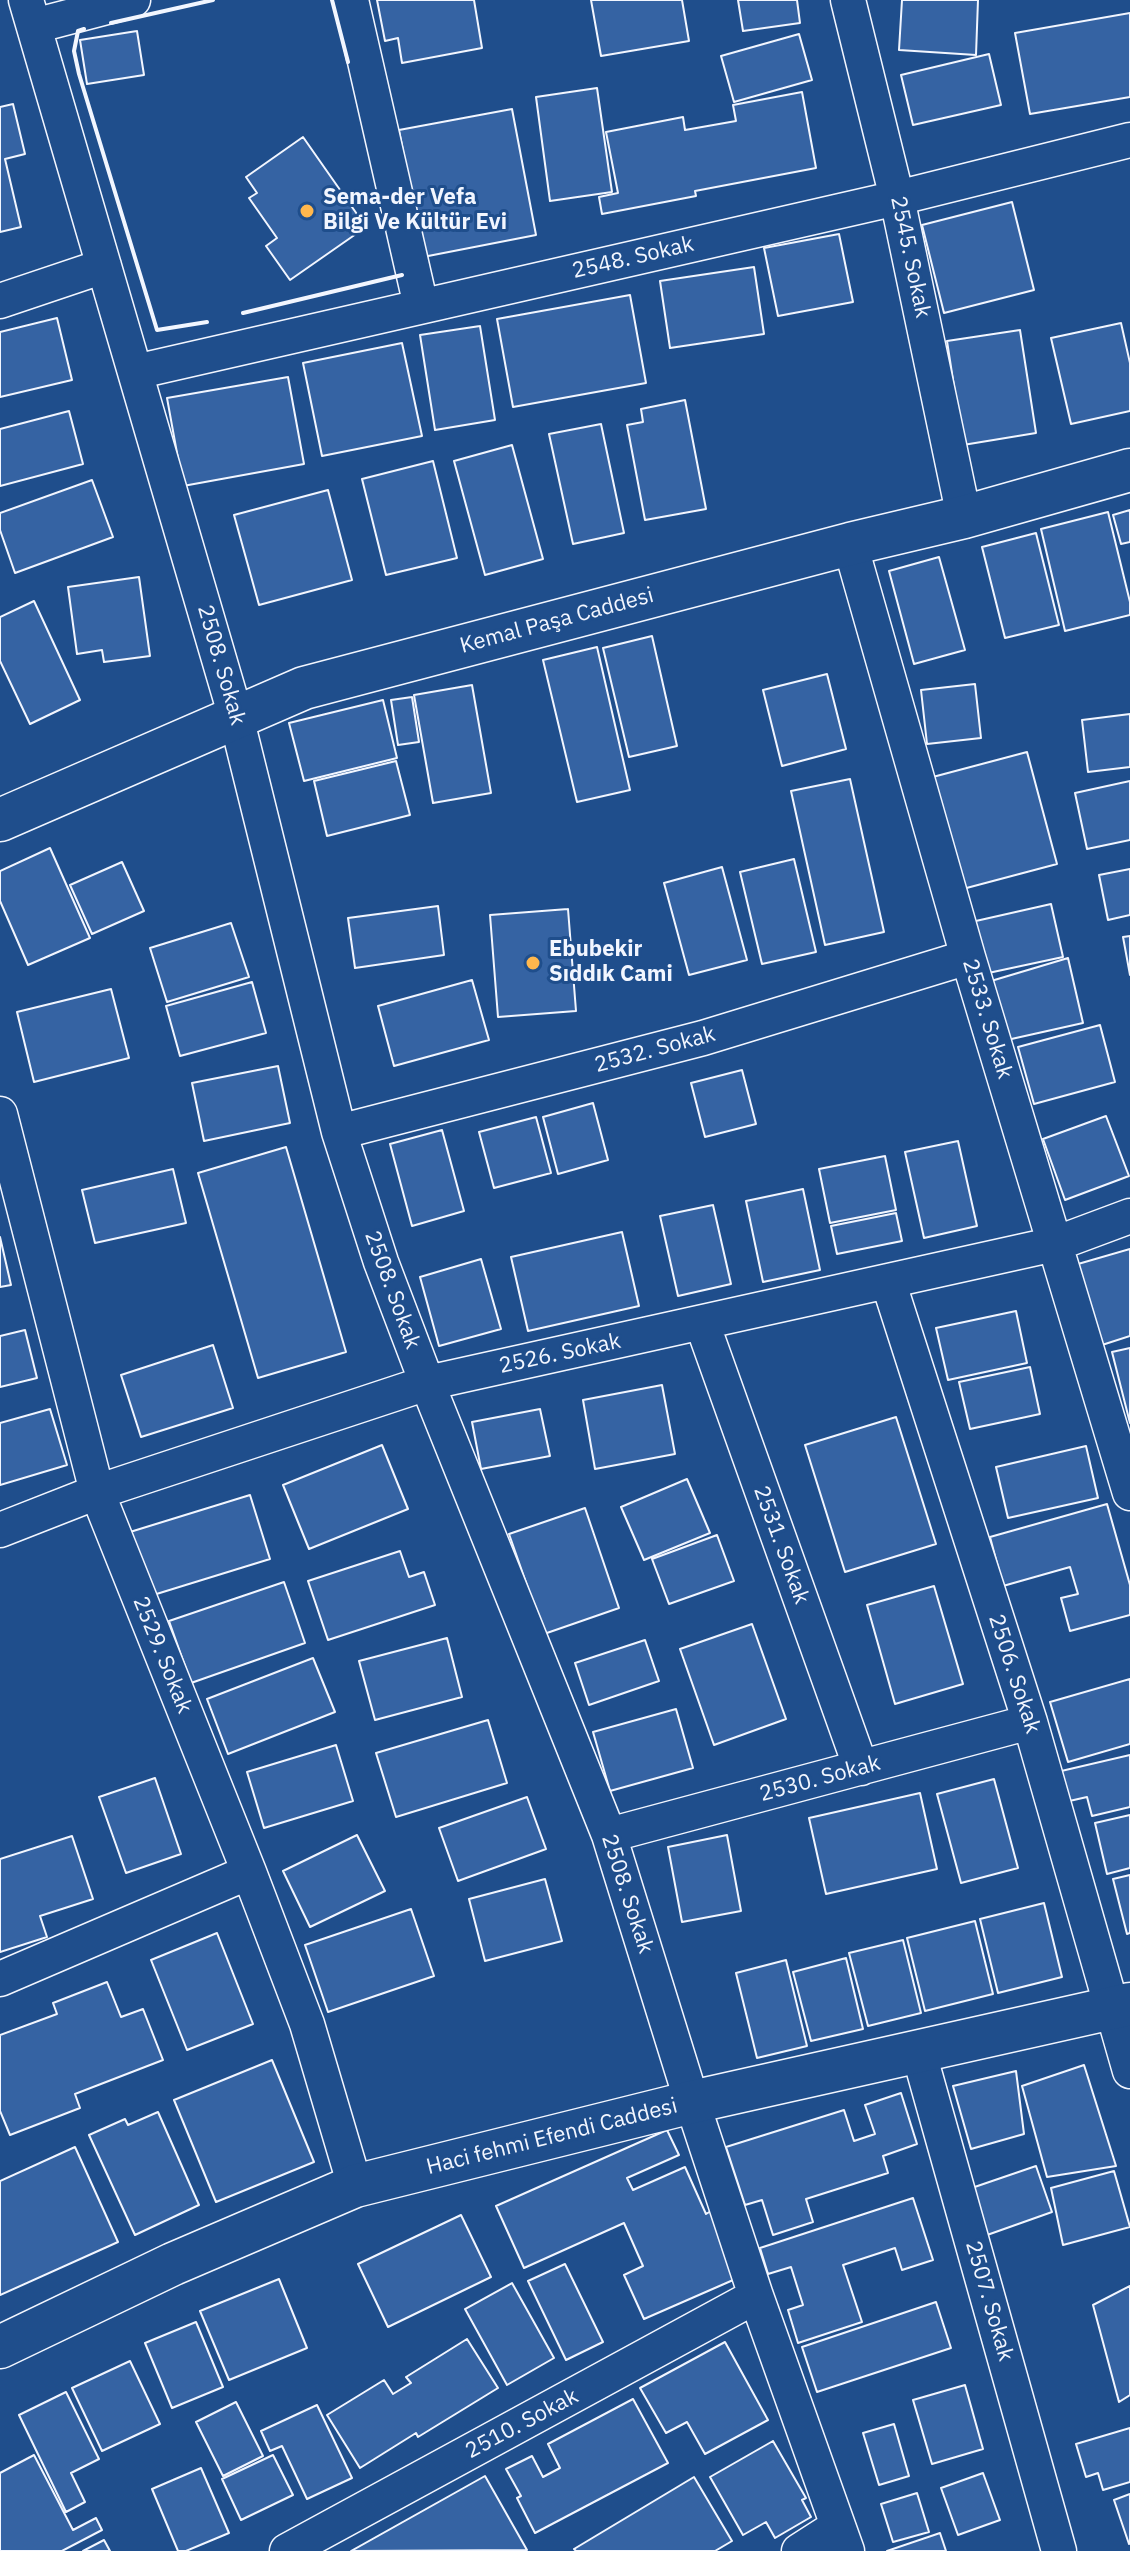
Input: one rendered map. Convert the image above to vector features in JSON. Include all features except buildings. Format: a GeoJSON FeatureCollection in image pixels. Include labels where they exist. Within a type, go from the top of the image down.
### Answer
{"type":"FeatureCollection","features":[{"type":"Feature","properties":{"kind":"street"},"geometry":{"type":"LineString","coordinates":[[30,13],[133,0]]}},
{"type":"Feature","properties":{"kind":"street"},"geometry":{"type":"LineString","coordinates":[[351,0],[421,306]]}},
{"type":"Feature","properties":{"kind":"street","name":"2545. Sokak"},"geometry":{"type":"LineString","coordinates":[[848,0],[897,198],[964,517]]}},
{"type":"Feature","properties":{"kind":"street","name":"2508. Sokak"},"geometry":{"type":"LineString","coordinates":[[30,13],[236,717],[339,1132],[381,1262],[427,1383],[609,1835],[756,2296],[842,2538]]}},
{"type":"Feature","properties":{"kind":"street","name":"2548. Sokak"},"geometry":{"type":"LineString","coordinates":[[135,372],[897,198],[1130,140]]}},
{"type":"Feature","properties":{"kind":"street"},"geometry":{"type":"LineString","coordinates":[[0,301],[104,266]]}},
{"type":"Feature","properties":{"kind":"street","name":"Kemal Paşa Caddesi"},"geometry":{"type":"LineString","coordinates":[[0,820],[304,688],[850,544],[964,517],[1130,470]]}},
{"type":"Feature","properties":{"kind":"street","name":"2533. Sokak"},"geometry":{"type":"LineString","coordinates":[[850,544],[968,957],[1128,1478]]}},
{"type":"Feature","properties":{"kind":"street","name":"2532. Sokak"},"geometry":{"type":"LineString","coordinates":[[339,1132],[703,1038],[968,957]]}},
{"type":"Feature","properties":{"kind":"street","name":"2529. Sokak"},"geometry":{"type":"LineString","coordinates":[[0,1114],[97,1492],[307,2024],[355,2186]]}},
{"type":"Feature","properties":{"kind":"street","name":"2526. Sokak"},"geometry":{"type":"LineString","coordinates":[[0,1530],[97,1492],[427,1383],[1055,1244],[1130,1216]]}},
{"type":"Feature","properties":{"kind":"street","name":"2506. Sokak"},"geometry":{"type":"LineString","coordinates":[[888,1281],[1121,2006],[1130,2071]]}},
{"type":"Feature","properties":{"kind":"street","name":"2531. Sokak"},"geometry":{"type":"LineString","coordinates":[[702,1323],[861,1768]]}},
{"type":"Feature","properties":{"kind":"street","name":"2530. Sokak"},"geometry":{"type":"LineString","coordinates":[[609,1835],[1030,1722]]}},
{"type":"Feature","properties":{"kind":"street"},"geometry":{"type":"LineString","coordinates":[[0,1979],[249,1872]]}},
{"type":"Feature","properties":{"kind":"street","name":"Haci fehmi Efendi Caddesi"},"geometry":{"type":"LineString","coordinates":[[0,2347],[173,2264],[355,2186],[692,2102],[1121,2006]]}},
{"type":"Feature","properties":{"kind":"street","name":"2507. Sokak"},"geometry":{"type":"LineString","coordinates":[[918,2050],[1059,2551]]}},
{"type":"Feature","properties":{"kind":"street","name":"2510. Sokak"},"geometry":{"type":"LineString","coordinates":[[287,2551],[756,2296]]}},
{"type":"Feature","properties":{"kind":"street"},"geometry":{"type":"LineString","coordinates":[[799,2551],[842,2538]]}},
{"type":"Feature","properties":{"kind":"wall"},"geometry":{"type":"LineString","coordinates":[[111,23],[213,0]]}},
{"type":"Feature","properties":{"kind":"wall"},"geometry":{"type":"LineString","coordinates":[[332,0],[348,62]]}},
{"type":"Feature","properties":{"kind":"wall"},"geometry":{"type":"LineString","coordinates":[[84,29],[78,31],[74,51],[79,74],[157,330],[207,322]]}},
{"type":"Feature","properties":{"kind":"wall"},"geometry":{"type":"LineString","coordinates":[[243,313],[402,275]]}},
{"type":"Feature","properties":{"kind":"place","name":"Sema-der Vefa Bilgi Ve Kültür Evi"},"geometry":{"type":"Point","coordinates":[307,211]}},
{"type":"Feature","properties":{"kind":"place","name":"Ebubekir Sıddık Cami"},"geometry":{"type":"Point","coordinates":[533,963]}}]}
